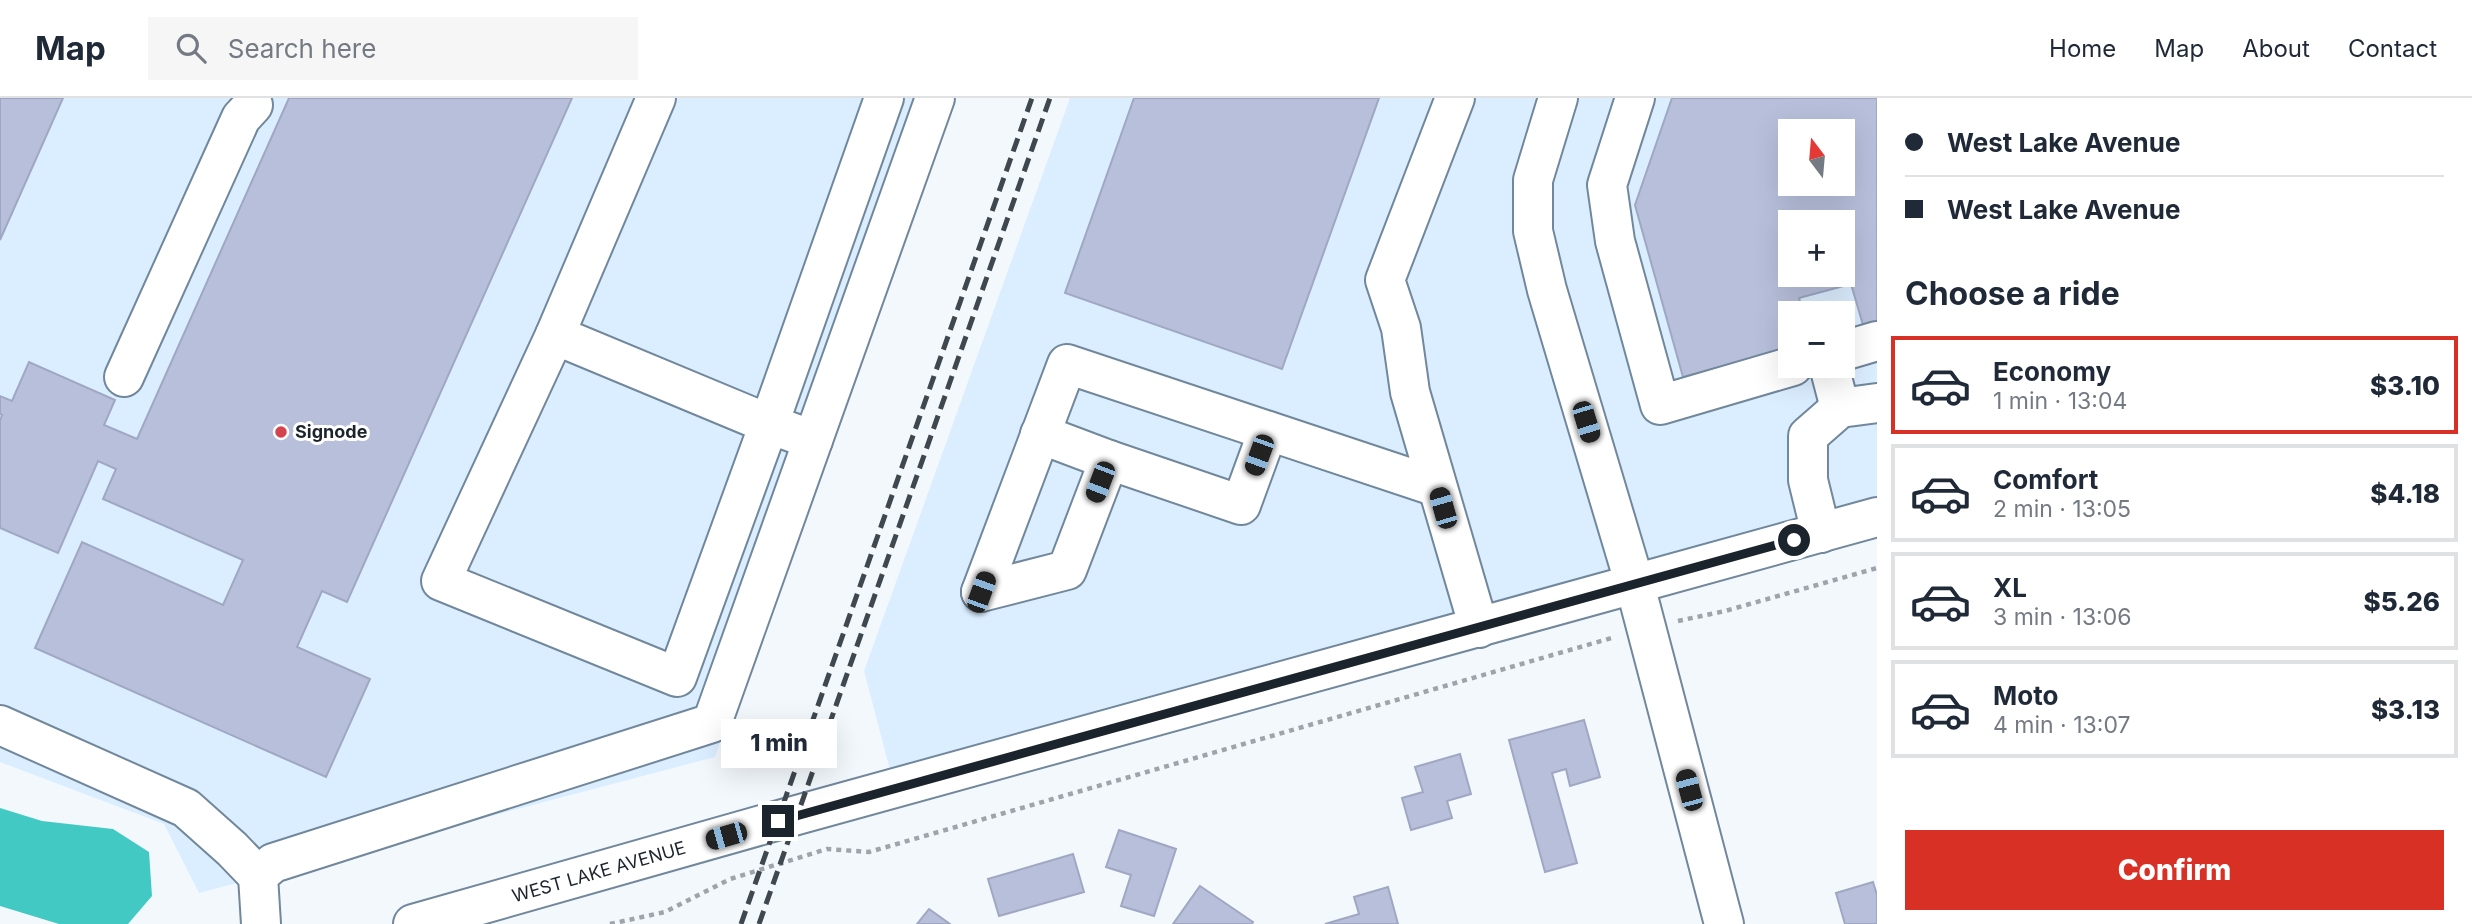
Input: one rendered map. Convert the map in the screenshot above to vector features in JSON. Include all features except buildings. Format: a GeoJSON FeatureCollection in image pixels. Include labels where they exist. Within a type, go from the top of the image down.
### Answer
{"type":"FeatureCollection","features":[{"type":"Feature","properties":{"kind":"street"},"geometry":{"type":"LineString","coordinates":[[258,876],[273,863],[712,723],[929,115],[881,106],[677,677],[441,581],[555,335],[656,98]]}},
{"type":"Feature","properties":{"kind":"street"},"geometry":{"type":"LineString","coordinates":[[1455,98],[1385,280],[1401,328],[1410,393],[1479,628]]}},
{"type":"Feature","properties":{"kind":"street"},"geometry":{"type":"LineString","coordinates":[[1558,98],[1533,180],[1533,231],[1546,290],[1635,585],[1724,924]]}},
{"type":"Feature","properties":{"kind":"street"},"geometry":{"type":"LineString","coordinates":[[1635,98],[1607,185],[1615,241],[1660,405],[1778,370]]}},
{"type":"Feature","properties":{"kind":"street"},"geometry":{"type":"LineString","coordinates":[[124,377],[250,100]]}},
{"type":"Feature","properties":{"kind":"street"},"geometry":{"type":"LineString","coordinates":[[555,335],[813,440]]}},
{"type":"Feature","properties":{"kind":"street"},"geometry":{"type":"LineString","coordinates":[[1855,347],[1877,341]]}},
{"type":"Feature","properties":{"kind":"street"},"geometry":{"type":"LineString","coordinates":[[1109,460],[1067,570],[981,592],[1067,364],[1437,487]]}},
{"type":"Feature","properties":{"kind":"street"},"geometry":{"type":"LineString","coordinates":[[1832,378],[1840,408]]}},
{"type":"Feature","properties":{"kind":"street"},"geometry":{"type":"LineString","coordinates":[[1821,533],[1808,480],[1808,436],[1840,408],[1877,403]]}},
{"type":"Feature","properties":{"kind":"street"},"geometry":{"type":"LineString","coordinates":[[1040,434],[1241,505],[1268,431]]}},
{"type":"Feature","properties":{"kind":"street","name":"WEST LAKE AVENUE"},"geometry":{"type":"LineString","coordinates":[[413,924],[797,815],[1877,517]]}},
{"type":"Feature","properties":{"kind":"street"},"geometry":{"type":"LineString","coordinates":[[696,624],[742,640]]}},
{"type":"Feature","properties":{"kind":"street"},"geometry":{"type":"LineString","coordinates":[[0,725],[186,808],[258,876],[261,924]]}},
{"type":"Feature","properties":{"kind":"path"},"geometry":{"type":"LineString","coordinates":[[1677,621],[1725,611],[1877,568]]}},
{"type":"Feature","properties":{"kind":"path"},"geometry":{"type":"LineString","coordinates":[[610,924],[664,912],[730,879],[827,849],[869,852],[1624,634]]}},
{"type":"Feature","properties":{"kind":"shaded area"},"geometry":{"type":"Polygon","coordinates":[[[0,98],[945,98],[715,757],[199,893],[164,824],[0,762],[0,98]]]}},
{"type":"Feature","properties":{"kind":"shaded area"},"geometry":{"type":"Polygon","coordinates":[[[1070,98],[1877,98],[1877,496],[890,770],[864,671],[1070,98]]]}},
{"type":"Feature","properties":{"kind":"water"},"geometry":{"type":"Polygon","coordinates":[[[0,808],[42,821],[113,829],[149,852],[152,896],[128,924],[59,924],[0,906],[0,808]]]}},
{"type":"Feature","properties":{"kind":"railway"},"geometry":{"type":"LineString","coordinates":[[741,924],[1032,98]]}},
{"type":"Feature","properties":{"kind":"railway"},"geometry":{"type":"LineString","coordinates":[[759,924],[1050,98]]}},
{"type":"Feature","properties":{"kind":"place","name":"Signode"},"geometry":{"type":"Point","coordinates":[281,432]}},
{"type":"Feature","properties":{"kind":"route"},"geometry":{"type":"LineString","coordinates":[[778,821],[1794,540]]}}]}
